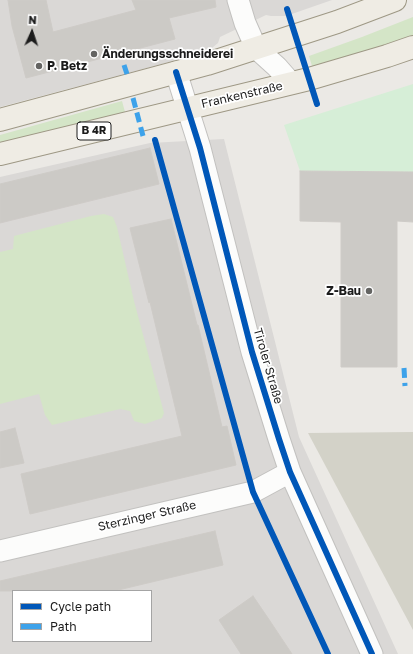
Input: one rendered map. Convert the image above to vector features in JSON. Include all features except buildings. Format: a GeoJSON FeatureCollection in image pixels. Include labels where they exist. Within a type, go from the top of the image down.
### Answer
{"type":"FeatureCollection","features":[{"type":"Feature","properties":{"kind":"main road"},"geometry":{"type":"LineString","coordinates":[[0,120],[176,72],[256,48],[337,22],[395,0]]}},
{"type":"Feature","properties":{"kind":"main road","name":"Frankenstraße"},"geometry":{"type":"LineString","coordinates":[[0,154],[291,83],[355,66],[413,47]]}},
{"type":"Feature","properties":{"kind":"street"},"geometry":{"type":"LineString","coordinates":[[238,0],[245,23],[256,48],[277,67],[291,83]]}},
{"type":"Feature","properties":{"kind":"street","name":"Tiroler Straße"},"geometry":{"type":"LineString","coordinates":[[176,72],[200,148],[252,352],[290,472],[372,654]]}},
{"type":"Feature","properties":{"kind":"street","name":"Sterzinger Straße"},"geometry":{"type":"LineString","coordinates":[[0,551],[253,492],[290,472]]}},
{"type":"Feature","properties":{"kind":"shaded area"},"geometry":{"type":"Polygon","coordinates":[[[0,0],[332,0],[286,16],[266,15],[220,37],[218,43],[207,52],[0,107],[0,0]]]}},
{"type":"Feature","properties":{"kind":"shaded area"},"geometry":{"type":"Polygon","coordinates":[[[224,139],[299,437],[398,654],[0,654],[0,177],[150,143],[224,139]]]}},
{"type":"Feature","properties":{"kind":"shaded area"},"geometry":{"type":"Polygon","coordinates":[[[413,432],[413,630],[308,433],[413,432]]]}},
{"type":"Feature","properties":{"kind":"green space"},"geometry":{"type":"Polygon","coordinates":[[[413,17],[413,37],[321,65],[312,66],[309,56],[413,17]]]}},
{"type":"Feature","properties":{"kind":"green space"},"geometry":{"type":"Polygon","coordinates":[[[413,84],[413,172],[300,171],[284,125],[413,84]]]}},
{"type":"Feature","properties":{"kind":"green space"},"geometry":{"type":"Polygon","coordinates":[[[122,101],[125,112],[0,143],[0,135],[122,101]]]}},
{"type":"Feature","properties":{"kind":"green space"},"geometry":{"type":"Polygon","coordinates":[[[104,214],[113,217],[117,227],[134,301],[164,413],[162,418],[145,424],[134,421],[130,411],[120,409],[52,425],[45,415],[39,394],[0,404],[0,252],[13,249],[14,236],[104,214]]]}},
{"type":"Feature","properties":{"kind":"marked path"},"geometry":{"type":"LineString","coordinates":[[124,65],[127,74]]}},
{"type":"Feature","properties":{"kind":"marked path"},"geometry":{"type":"LineString","coordinates":[[133,98],[143,136]]}},
{"type":"Feature","properties":{"kind":"marked path"},"geometry":{"type":"LineString","coordinates":[[404,368],[405,386]]}},
{"type":"Feature","properties":{"kind":"cycle path"},"geometry":{"type":"LineString","coordinates":[[287,9],[317,104]]}},
{"type":"Feature","properties":{"kind":"cycle path"},"geometry":{"type":"LineString","coordinates":[[176,72],[200,148],[252,352],[290,472],[372,654]]}},
{"type":"Feature","properties":{"kind":"cycle path"},"geometry":{"type":"LineString","coordinates":[[155,140],[253,492],[328,654]]}},
{"type":"Feature","properties":{"kind":"place","name":"Änderungsschneiderei"},"geometry":{"type":"Point","coordinates":[94,54]}},
{"type":"Feature","properties":{"kind":"place","name":"P. Betz"},"geometry":{"type":"Point","coordinates":[39,66]}},
{"type":"Feature","properties":{"kind":"place","name":"Z-Bau"},"geometry":{"type":"Point","coordinates":[369,291]}}]}
